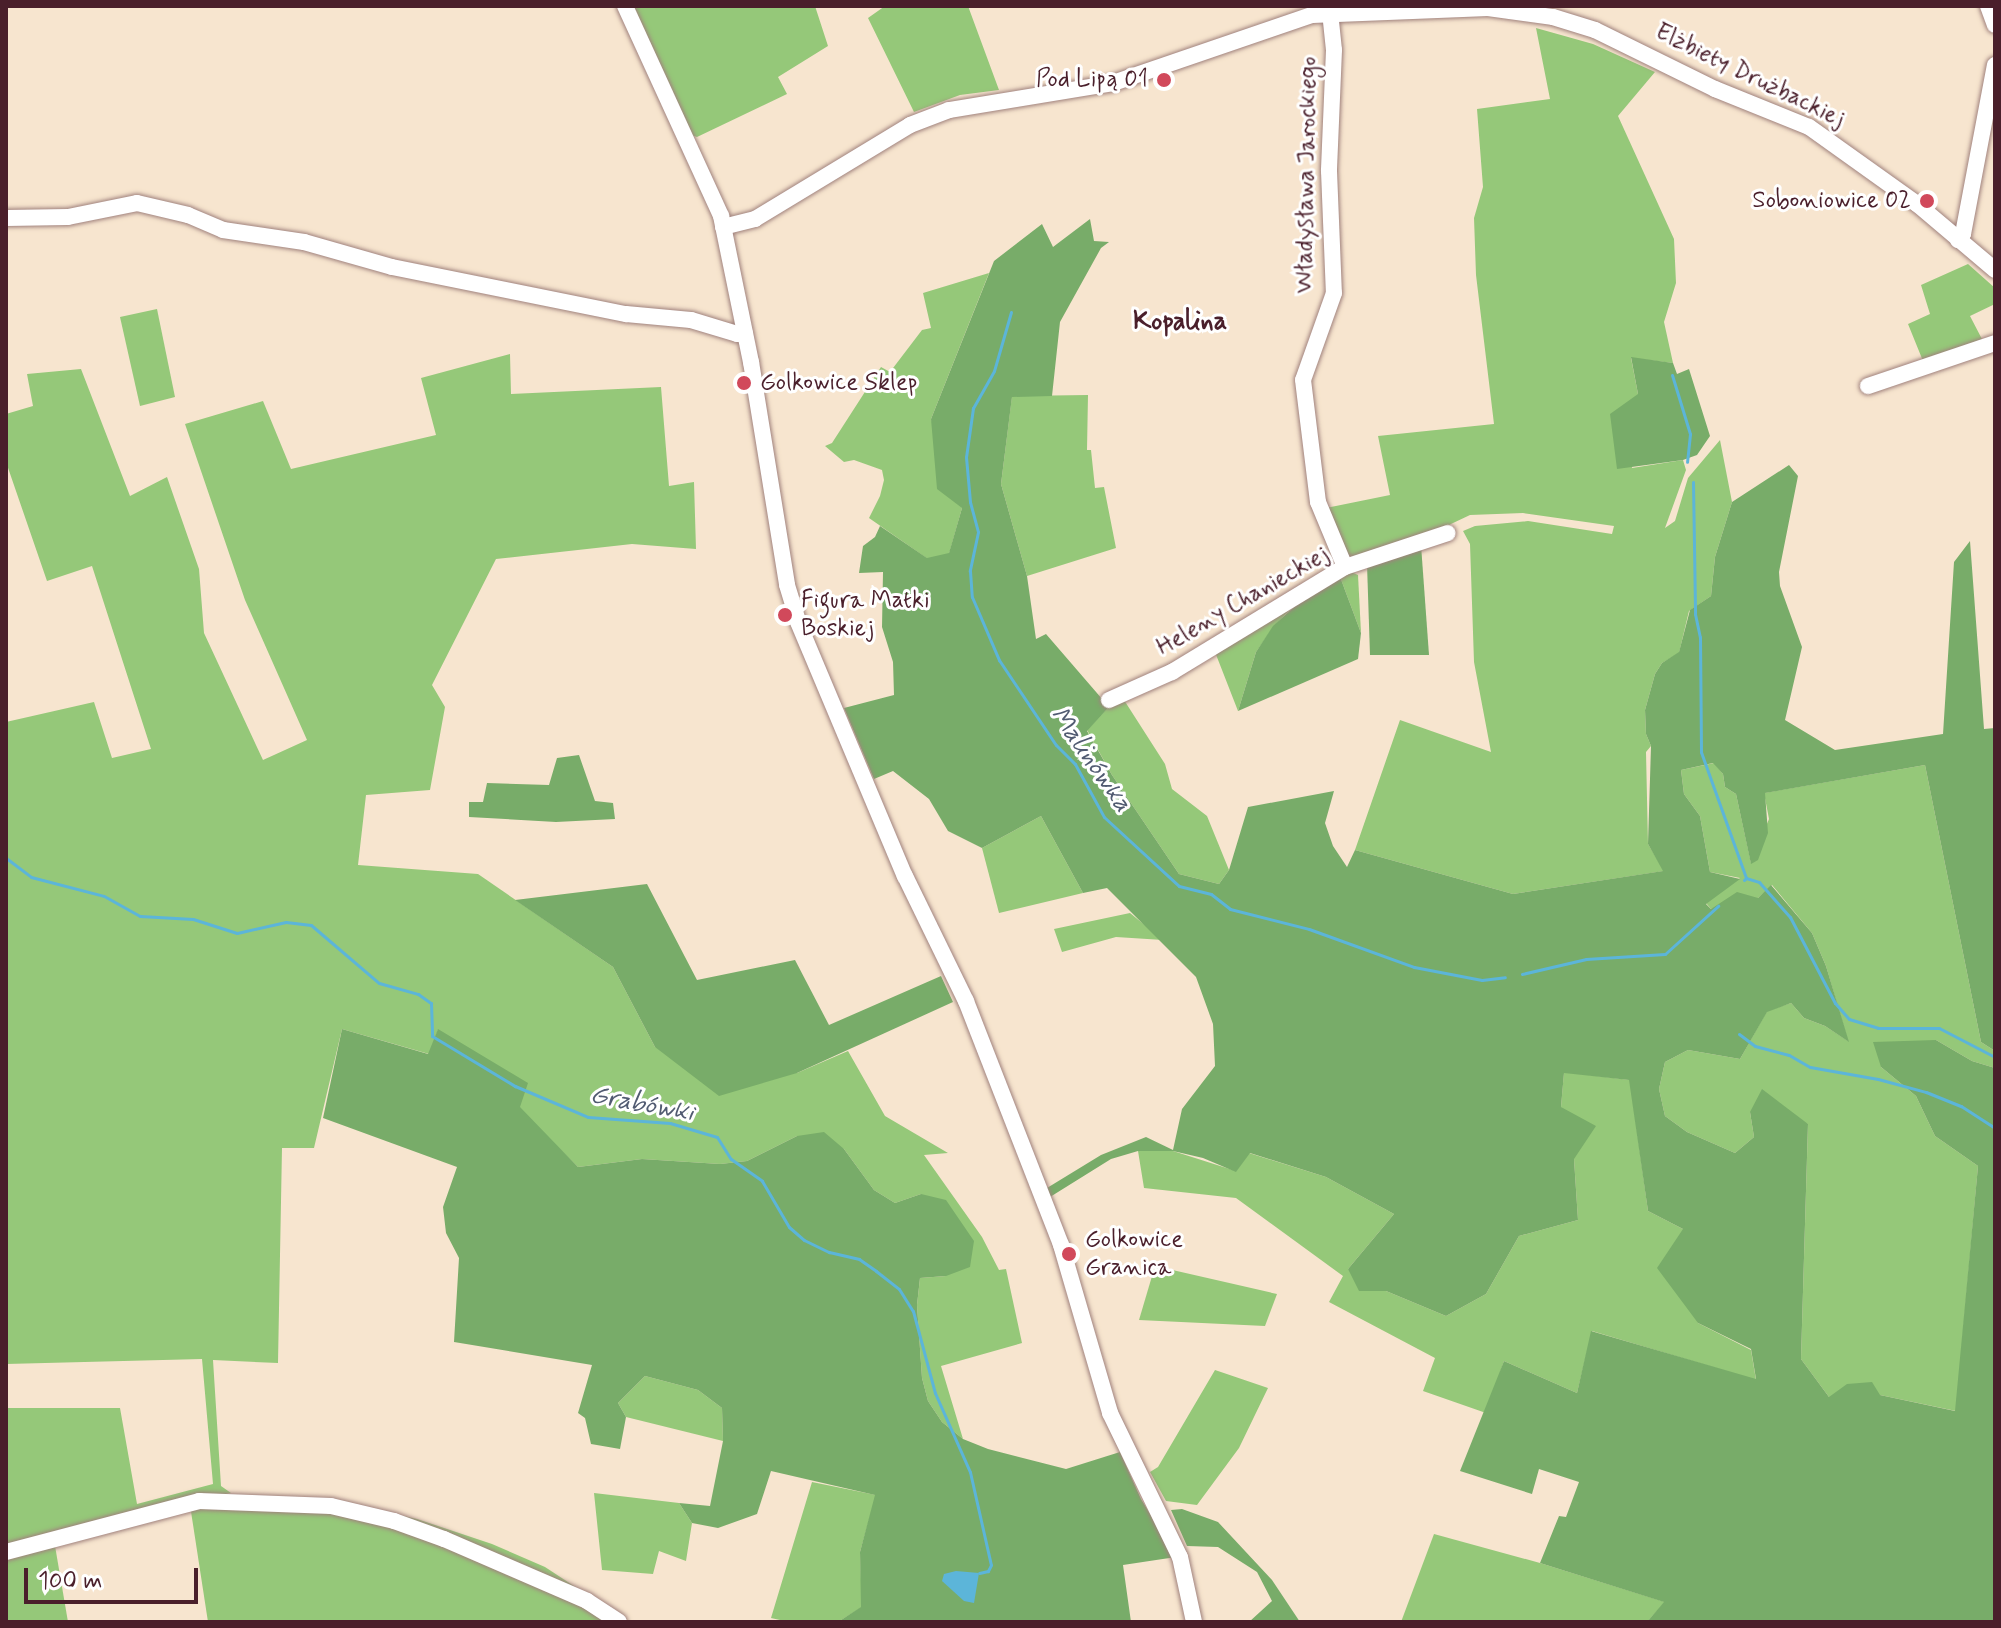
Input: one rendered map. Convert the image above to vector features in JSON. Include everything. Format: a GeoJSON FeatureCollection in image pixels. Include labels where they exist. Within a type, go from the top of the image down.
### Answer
{"type":"FeatureCollection","features":[{"type":"Feature","properties":{"kind":"street"},"geometry":{"type":"LineString","coordinates":[[625,6],[639,42],[716,201],[745,333],[787,585],[798,622],[905,876],[966,1001],[1061,1245],[1110,1413],[1180,1557],[1194,1622]]}},
{"type":"Feature","properties":{"kind":"street"},"geometry":{"type":"LineString","coordinates":[[1988,6],[1995,25]]}},
{"type":"Feature","properties":{"kind":"street","name":"Elżbiety Drużbackiej"},"geometry":{"type":"LineString","coordinates":[[723,227],[755,219],[873,147],[935,114],[964,106],[1113,83],[1277,24],[1330,12],[1499,9],[1553,17],[1585,26],[1820,133],[1917,204],[1995,270]]}},
{"type":"Feature","properties":{"kind":"street","name":"Władysława Jarockiego"},"geometry":{"type":"LineString","coordinates":[[1330,12],[1334,50],[1329,181],[1334,293],[1303,380],[1318,502],[1345,567]]}},
{"type":"Feature","properties":{"kind":"street"},"geometry":{"type":"LineString","coordinates":[[1958,240],[1963,234],[1995,65]]}},
{"type":"Feature","properties":{"kind":"street"},"geometry":{"type":"LineString","coordinates":[[6,218],[68,217],[137,203],[188,215],[223,230],[304,242],[407,270],[626,314],[691,320],[737,334],[745,333]]}},
{"type":"Feature","properties":{"kind":"street"},"geometry":{"type":"LineString","coordinates":[[1868,386],[1995,343]]}},
{"type":"Feature","properties":{"kind":"street","name":"Heleny Chanieckiej"},"geometry":{"type":"LineString","coordinates":[[1109,700],[1172,672],[1345,567],[1448,533]]}},
{"type":"Feature","properties":{"kind":"street"},"geometry":{"type":"LineString","coordinates":[[6,1552],[199,1501],[331,1506],[394,1521],[444,1539],[587,1601],[619,1622]]}},
{"type":"Feature","properties":{"kind":"green space"},"geometry":{"type":"Polygon","coordinates":[[[628,6],[815,6],[828,46],[778,77],[787,94],[697,137],[688,134],[628,6]]]}},
{"type":"Feature","properties":{"kind":"green space"},"geometry":{"type":"Polygon","coordinates":[[[885,6],[968,6],[999,90],[960,95],[914,112],[868,18],[885,6]]]}},
{"type":"Feature","properties":{"kind":"green space"},"geometry":{"type":"Polygon","coordinates":[[[1536,28],[1593,44],[1655,72],[1618,116],[1674,239],[1676,283],[1664,322],[1673,363],[1631,358],[1638,394],[1632,468],[1683,460],[1686,470],[1665,528],[1675,521],[1688,478],[1720,440],[1732,502],[1715,557],[1711,596],[1689,611],[1679,653],[1662,663],[1655,674],[1645,710],[1646,734],[1651,746],[1646,752],[1648,844],[1664,871],[1513,894],[1355,850],[1400,720],[1491,752],[1474,662],[1470,544],[1463,531],[1475,526],[1528,521],[1612,534],[1614,526],[1523,513],[1470,515],[1434,532],[1346,562],[1326,508],[1390,495],[1378,436],[1494,424],[1476,275],[1474,218],[1483,187],[1477,109],[1550,99],[1536,28]]]}},
{"type":"Feature","properties":{"kind":"green space"},"geometry":{"type":"Polygon","coordinates":[[[1090,219],[1094,241],[1109,242],[1101,248],[1060,322],[1052,396],[1012,397],[1001,484],[1027,576],[1036,639],[1046,634],[1109,707],[1087,731],[1112,775],[1179,874],[1219,884],[1229,870],[1248,807],[1334,791],[1325,823],[1333,846],[1347,867],[1355,850],[1513,894],[1663,871],[1648,844],[1651,746],[1646,734],[1645,710],[1655,674],[1662,663],[1679,652],[1690,610],[1711,596],[1715,557],[1732,502],[1789,465],[1798,476],[1779,572],[1780,586],[1802,647],[1785,720],[1835,750],[1943,734],[1954,562],[1970,541],[1984,729],[1995,728],[1995,1051],[1981,1042],[1925,765],[1765,793],[1768,833],[1758,860],[1751,864],[1736,794],[1725,787],[1723,774],[1713,763],[1681,770],[1684,794],[1700,816],[1710,872],[1740,879],[1706,904],[1711,909],[1737,892],[1758,898],[1771,885],[1812,933],[1826,966],[1849,1042],[1825,1026],[1804,1018],[1791,1003],[1767,1012],[1740,1059],[1688,1050],[1665,1062],[1659,1089],[1665,1116],[1687,1132],[1735,1153],[1754,1137],[1750,1112],[1762,1089],[1808,1124],[1801,1359],[1829,1397],[1847,1384],[1872,1382],[1880,1395],[1955,1411],[1978,1166],[1935,1136],[1916,1096],[1881,1067],[1873,1042],[1936,1040],[1972,1061],[1995,1068],[1995,1622],[1647,1622],[1664,1602],[1540,1563],[1559,1516],[1566,1517],[1579,1482],[1539,1469],[1532,1494],[1460,1471],[1504,1361],[1577,1393],[1591,1331],[1756,1379],[1751,1349],[1698,1323],[1657,1268],[1683,1229],[1648,1211],[1629,1080],[1564,1073],[1561,1107],[1596,1126],[1574,1159],[1578,1220],[1519,1236],[1486,1294],[1446,1316],[1386,1291],[1359,1291],[1348,1269],[1394,1214],[1326,1177],[1250,1153],[1236,1172],[1203,1158],[1173,1151],[1138,1151],[1111,1159],[1050,1197],[1047,1188],[1101,1155],[1146,1137],[1173,1150],[1182,1109],[1215,1066],[1213,1024],[1196,977],[1107,888],[1083,893],[1041,816],[982,848],[948,831],[929,799],[893,771],[874,779],[844,708],[894,695],[893,662],[882,627],[883,572],[859,573],[863,546],[875,537],[880,526],[927,558],[949,553],[962,508],[937,489],[931,419],[994,261],[1042,224],[1053,247],[1090,219]]]}},
{"type":"Feature","properties":{"kind":"green space"},"geometry":{"type":"Polygon","coordinates":[[[1968,264],[1995,288],[1995,304],[1970,316],[1984,343],[1923,361],[1908,324],[1930,314],[1921,285],[1968,264]]]}},
{"type":"Feature","properties":{"kind":"green space"},"geometry":{"type":"Polygon","coordinates":[[[989,273],[931,419],[962,508],[949,554],[928,559],[869,518],[880,496],[884,480],[882,470],[854,460],[844,462],[825,446],[832,443],[881,367],[890,372],[922,330],[931,328],[923,293],[989,273]]]}},
{"type":"Feature","properties":{"kind":"green space"},"geometry":{"type":"Polygon","coordinates":[[[157,309],[175,397],[140,406],[120,317],[157,309]]]}},
{"type":"Feature","properties":{"kind":"green space"},"geometry":{"type":"Polygon","coordinates":[[[510,354],[511,394],[661,387],[669,486],[694,482],[696,549],[632,544],[496,559],[432,685],[445,707],[430,790],[366,795],[358,865],[478,874],[613,967],[655,1047],[797,1073],[848,1051],[885,1116],[948,1153],[924,1155],[982,1237],[999,1270],[1006,1269],[1022,1343],[941,1366],[963,1439],[942,1422],[928,1401],[922,1378],[917,1305],[920,1278],[946,1276],[921,1194],[895,1203],[874,1190],[844,1149],[797,1136],[747,1161],[720,1164],[642,1159],[578,1167],[438,1030],[429,1054],[342,1029],[314,1148],[282,1148],[278,1363],[213,1360],[221,1486],[231,1493],[138,1511],[6,1549],[6,1408],[120,1408],[137,1504],[213,1484],[202,1359],[6,1364],[6,722],[94,702],[112,758],[151,749],[92,566],[47,581],[6,462],[6,414],[33,406],[27,374],[81,369],[130,496],[167,477],[199,569],[204,633],[263,760],[307,740],[245,600],[185,424],[263,401],[291,469],[436,435],[421,378],[510,354]]]}},
{"type":"Feature","properties":{"kind":"green space"},"geometry":{"type":"Polygon","coordinates":[[[1631,357],[1673,363],[1677,374],[1689,369],[1710,436],[1697,455],[1683,460],[1617,469],[1610,414],[1638,394],[1631,357]]]}},
{"type":"Feature","properties":{"kind":"green space"},"geometry":{"type":"Polygon","coordinates":[[[1088,395],[1087,450],[1091,450],[1095,488],[1104,487],[1116,548],[1027,576],[1001,484],[1012,396],[1088,395]]]}},
{"type":"Feature","properties":{"kind":"green space"},"geometry":{"type":"Polygon","coordinates":[[[1421,545],[1429,655],[1370,655],[1367,564],[1421,545]]]}},
{"type":"Feature","properties":{"kind":"green space"},"geometry":{"type":"Polygon","coordinates":[[[1349,571],[1358,575],[1361,633],[1339,574],[1349,571]]]}},
{"type":"Feature","properties":{"kind":"green space"},"geometry":{"type":"Polygon","coordinates":[[[1339,574],[1361,633],[1358,659],[1238,711],[1256,652],[1273,626],[1339,574]]]}},
{"type":"Feature","properties":{"kind":"green space"},"geometry":{"type":"Polygon","coordinates":[[[1294,606],[1274,626],[1256,652],[1238,711],[1215,652],[1294,606]]]}},
{"type":"Feature","properties":{"kind":"green space"},"geometry":{"type":"Polygon","coordinates":[[[1124,700],[1165,764],[1172,789],[1207,816],[1229,870],[1219,884],[1179,874],[1112,775],[1087,730],[1109,707],[1124,700]]]}},
{"type":"Feature","properties":{"kind":"green space"},"geometry":{"type":"Polygon","coordinates":[[[579,755],[595,801],[613,803],[615,819],[556,822],[469,817],[469,802],[483,802],[487,783],[549,785],[557,758],[579,755]]]}},
{"type":"Feature","properties":{"kind":"green space"},"geometry":{"type":"Polygon","coordinates":[[[1714,763],[1723,774],[1725,787],[1736,794],[1751,863],[1769,819],[1764,793],[1925,765],[1981,1042],[1995,1051],[1995,1068],[1972,1061],[1936,1040],[1881,1067],[1916,1096],[1935,1136],[1978,1166],[1956,1411],[1880,1395],[1829,1397],[1801,1359],[1808,1124],[1750,1112],[1754,1137],[1735,1153],[1687,1132],[1665,1116],[1659,1089],[1665,1062],[1688,1050],[1740,1059],[1767,1011],[1791,1003],[1804,1018],[1825,1026],[1848,1041],[1826,966],[1812,933],[1772,885],[1758,898],[1711,909],[1706,903],[1740,878],[1710,872],[1700,816],[1684,794],[1681,770],[1714,763]]]}},
{"type":"Feature","properties":{"kind":"green space"},"geometry":{"type":"Polygon","coordinates":[[[1041,816],[1083,893],[999,913],[982,848],[1041,816]]]}},
{"type":"Feature","properties":{"kind":"green space"},"geometry":{"type":"Polygon","coordinates":[[[647,884],[697,980],[795,960],[829,1025],[941,976],[953,1002],[797,1073],[719,1096],[655,1047],[613,967],[515,900],[647,884]]]}},
{"type":"Feature","properties":{"kind":"green space"},"geometry":{"type":"Polygon","coordinates":[[[1130,913],[1163,940],[1116,937],[1062,952],[1054,929],[1130,913]]]}},
{"type":"Feature","properties":{"kind":"green space"},"geometry":{"type":"Polygon","coordinates":[[[342,1029],[428,1054],[438,1029],[528,1083],[520,1107],[578,1167],[642,1159],[720,1164],[747,1161],[797,1136],[824,1132],[844,1149],[874,1190],[895,1203],[921,1194],[946,1200],[974,1241],[970,1267],[946,1276],[920,1278],[917,1305],[922,1378],[928,1401],[942,1422],[963,1439],[988,1449],[1066,1469],[1120,1452],[1141,1499],[1176,1557],[1123,1565],[1131,1622],[838,1622],[861,1607],[860,1552],[875,1495],[771,1471],[757,1514],[718,1528],[692,1523],[679,1503],[710,1506],[723,1441],[722,1408],[698,1390],[645,1376],[618,1403],[626,1417],[620,1449],[591,1444],[585,1418],[578,1413],[592,1365],[454,1342],[459,1258],[446,1233],[443,1207],[457,1167],[323,1118],[342,1029]]]}},
{"type":"Feature","properties":{"kind":"green space"},"geometry":{"type":"Polygon","coordinates":[[[1564,1072],[1630,1080],[1648,1211],[1683,1229],[1698,1323],[1751,1350],[1756,1380],[1592,1331],[1577,1393],[1504,1361],[1486,1413],[1423,1391],[1435,1358],[1329,1302],[1343,1276],[1236,1198],[1144,1188],[1138,1151],[1173,1151],[1236,1171],[1249,1153],[1326,1177],[1394,1214],[1348,1269],[1386,1291],[1446,1316],[1486,1294],[1519,1236],[1578,1220],[1574,1159],[1561,1107],[1564,1072]]]}},
{"type":"Feature","properties":{"kind":"green space"},"geometry":{"type":"Polygon","coordinates":[[[1155,1266],[1277,1294],[1265,1326],[1139,1320],[1155,1266]]]}},
{"type":"Feature","properties":{"kind":"green space"},"geometry":{"type":"Polygon","coordinates":[[[1215,1370],[1268,1388],[1239,1448],[1197,1505],[1166,1501],[1150,1472],[1158,1467],[1215,1370]]]}},
{"type":"Feature","properties":{"kind":"green space"},"geometry":{"type":"Polygon","coordinates":[[[645,1376],[698,1390],[722,1408],[723,1441],[626,1417],[618,1403],[645,1376]]]}},
{"type":"Feature","properties":{"kind":"green space"},"geometry":{"type":"Polygon","coordinates":[[[812,1482],[876,1495],[860,1552],[862,1607],[838,1622],[789,1622],[771,1618],[812,1482]]]}},
{"type":"Feature","properties":{"kind":"green space"},"geometry":{"type":"Polygon","coordinates":[[[594,1493],[679,1503],[692,1523],[686,1561],[659,1551],[653,1574],[602,1570],[594,1493]]]}},
{"type":"Feature","properties":{"kind":"green space"},"geometry":{"type":"Polygon","coordinates":[[[351,1504],[417,1519],[492,1544],[545,1567],[580,1590],[351,1504]]]}},
{"type":"Feature","properties":{"kind":"green space"},"geometry":{"type":"Polygon","coordinates":[[[190,1505],[311,1508],[440,1540],[613,1622],[208,1622],[190,1505]]]}},
{"type":"Feature","properties":{"kind":"green space"},"geometry":{"type":"Polygon","coordinates":[[[1182,1509],[1218,1522],[1272,1580],[1300,1622],[1249,1622],[1272,1601],[1257,1572],[1218,1547],[1187,1546],[1171,1510],[1182,1509]]]}},
{"type":"Feature","properties":{"kind":"green space"},"geometry":{"type":"Polygon","coordinates":[[[1434,1534],[1665,1602],[1647,1622],[1401,1622],[1434,1534]]]}},
{"type":"Feature","properties":{"kind":"green space"},"geometry":{"type":"Polygon","coordinates":[[[54,1540],[68,1622],[6,1622],[6,1555],[54,1540]]]}},
{"type":"Feature","properties":{"kind":"water"},"geometry":{"type":"Polygon","coordinates":[[[956,1571],[979,1573],[974,1603],[964,1601],[942,1581],[944,1574],[956,1571]]]}},
{"type":"Feature","properties":{"kind":"waterway","name":"Malinówka"},"geometry":{"type":"LineString","coordinates":[[1011,312],[994,371],[973,408],[966,457],[970,502],[978,532],[970,571],[972,597],[999,660],[1056,745],[1075,764],[1104,817],[1179,886],[1211,894],[1230,909],[1309,929],[1414,967],[1482,980],[1505,977]]}},
{"type":"Feature","properties":{"kind":"waterway"},"geometry":{"type":"LineString","coordinates":[[1672,375],[1690,434],[1687,462]]}},
{"type":"Feature","properties":{"kind":"waterway"},"geometry":{"type":"LineString","coordinates":[[1693,482],[1695,614],[1700,637],[1701,752],[1746,878]]}},
{"type":"Feature","properties":{"kind":"waterway","name":"Grabówki"},"geometry":{"type":"LineString","coordinates":[[6,858],[31,877],[104,896],[140,916],[193,919],[237,933],[286,922],[311,925],[379,983],[418,994],[431,1003],[432,1036],[515,1086],[588,1117],[670,1123],[717,1137],[731,1159],[762,1181],[789,1227],[804,1240],[829,1252],[859,1259],[899,1289],[913,1311],[935,1393],[970,1472],[991,1565],[988,1571],[979,1573]]}},
{"type":"Feature","properties":{"kind":"waterway","name":"Malinówka"},"geometry":{"type":"LineString","coordinates":[[1744,880],[1759,882],[1790,917],[1835,1003],[1849,1019],[1878,1028],[1939,1028],[1995,1057]]}},
{"type":"Feature","properties":{"kind":"waterway","name":"Malinówka"},"geometry":{"type":"LineString","coordinates":[[1522,974],[1586,959],[1665,954],[1718,906]]}},
{"type":"Feature","properties":{"kind":"waterway"},"geometry":{"type":"LineString","coordinates":[[1739,1034],[1755,1046],[1789,1055],[1810,1067],[1878,1079],[1926,1092],[1961,1106],[1995,1128]]}},
{"type":"Feature","properties":{"kind":"place","name":"Pod Lipą 01"},"geometry":{"type":"Point","coordinates":[1164,80]}},
{"type":"Feature","properties":{"kind":"place","name":"Soboniowice 02"},"geometry":{"type":"Point","coordinates":[1927,201]}},
{"type":"Feature","properties":{"kind":"place","name":"Golkowice Sklep"},"geometry":{"type":"Point","coordinates":[744,383]}},
{"type":"Feature","properties":{"kind":"place","name":"Figura Matki Boskiej"},"geometry":{"type":"Point","coordinates":[785,615]}},
{"type":"Feature","properties":{"kind":"place","name":"Golkowice Granica"},"geometry":{"type":"Point","coordinates":[1069,1254]}},
{"type":"Feature","properties":{"kind":"district","name":"Kopalina"},"geometry":{"type":"Point","coordinates":[1180,323]}}]}
